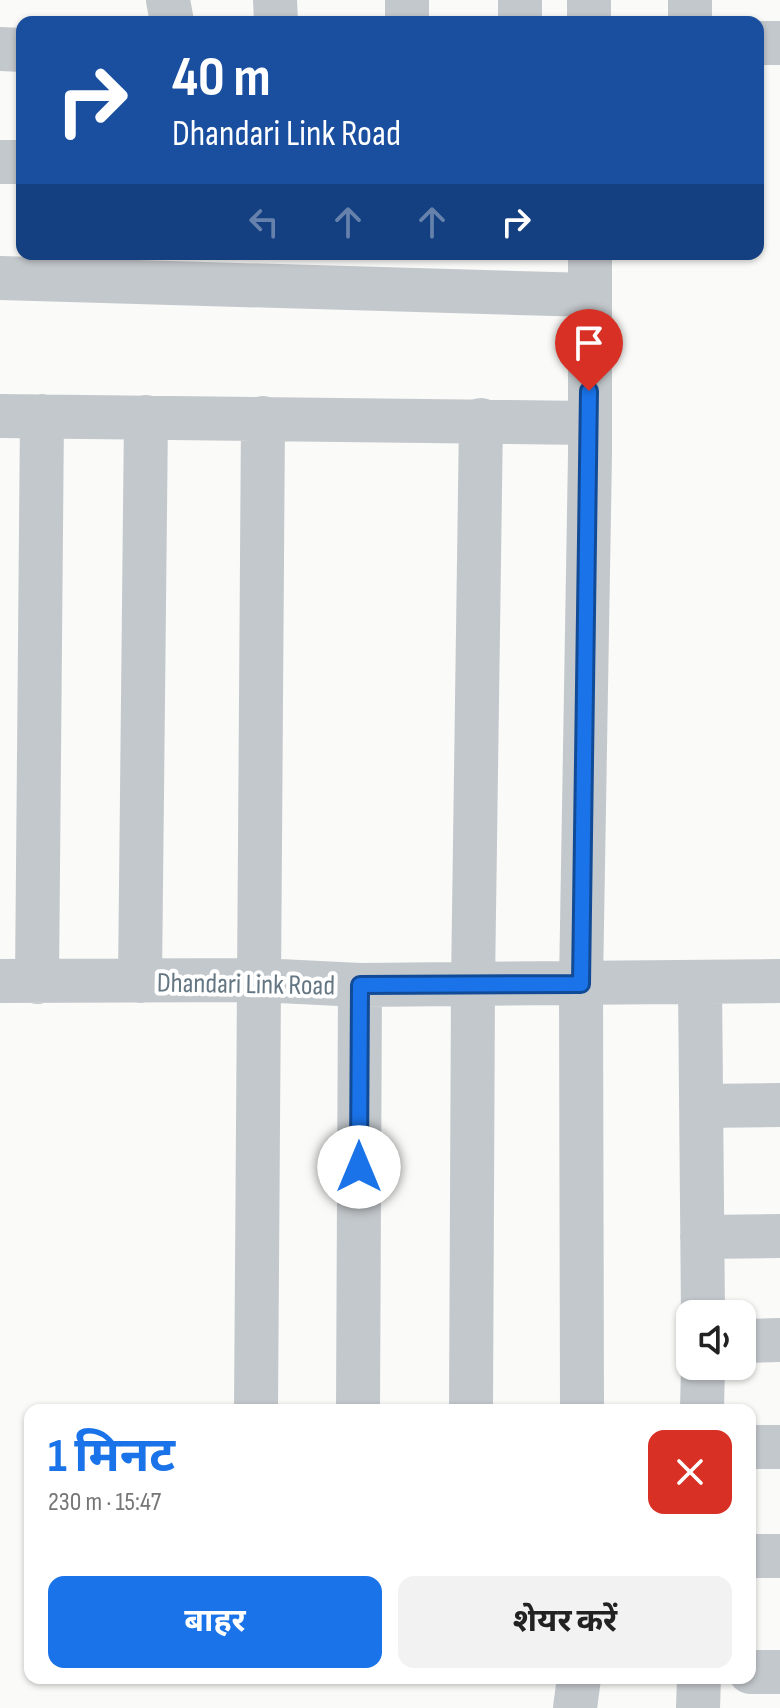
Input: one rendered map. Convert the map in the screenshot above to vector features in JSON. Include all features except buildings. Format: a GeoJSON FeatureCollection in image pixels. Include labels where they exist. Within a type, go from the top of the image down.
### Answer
{"type":"FeatureCollection","features":[{"type":"Feature","properties":{"kind":"street"},"geometry":{"type":"LineString","coordinates":[[0,278],[589,274],[581,984],[582,1404]]}},
{"type":"Feature","properties":{"kind":"street"},"geometry":{"type":"LineString","coordinates":[[18,982],[21,416],[589,423]]}},
{"type":"Feature","properties":{"kind":"street"},"geometry":{"type":"LineString","coordinates":[[140,981],[146,417]]}},
{"type":"Feature","properties":{"kind":"street"},"geometry":{"type":"LineString","coordinates":[[256,1404],[263,418]]}},
{"type":"Feature","properties":{"kind":"street"},"geometry":{"type":"LineString","coordinates":[[471,1404],[481,420]]}},
{"type":"Feature","properties":{"kind":"street","name":"Dhandari Link Road"},"geometry":{"type":"LineString","coordinates":[[18,982],[259,980],[360,985],[780,981]]}},
{"type":"Feature","properties":{"kind":"street"},"geometry":{"type":"LineString","coordinates":[[700,982],[703,1300]]}},
{"type":"Feature","properties":{"kind":"street"},"geometry":{"type":"LineString","coordinates":[[358,1404],[360,985]]}},
{"type":"Feature","properties":{"kind":"street"},"geometry":{"type":"LineString","coordinates":[[701,1106],[780,1105]]}},
{"type":"Feature","properties":{"kind":"street"},"geometry":{"type":"LineString","coordinates":[[702,1237],[780,1236]]}},
{"type":"Feature","properties":{"kind":"street"},"geometry":{"type":"LineString","coordinates":[[756,1341],[780,1340]]}},
{"type":"Feature","properties":{"kind":"street"},"geometry":{"type":"LineString","coordinates":[[702,1404],[703,1380]]}},
{"type":"Feature","properties":{"kind":"street"},"geometry":{"type":"LineString","coordinates":[[756,1447],[780,1447]]}},
{"type":"Feature","properties":{"kind":"street"},"geometry":{"type":"LineString","coordinates":[[756,1556],[780,1556]]}},
{"type":"Feature","properties":{"kind":"street"},"geometry":{"type":"LineString","coordinates":[[756,1672],[780,1672]]}},
{"type":"Feature","properties":{"kind":"street"},"geometry":{"type":"LineString","coordinates":[[575,1708],[578,1684]]}},
{"type":"Feature","properties":{"kind":"street"},"geometry":{"type":"LineString","coordinates":[[698,1708],[699,1684]]}},
{"type":"Feature","properties":{"kind":"route"},"geometry":{"type":"LineString","coordinates":[[359,1167],[360,985],[581,984],[589,391]]}}]}
